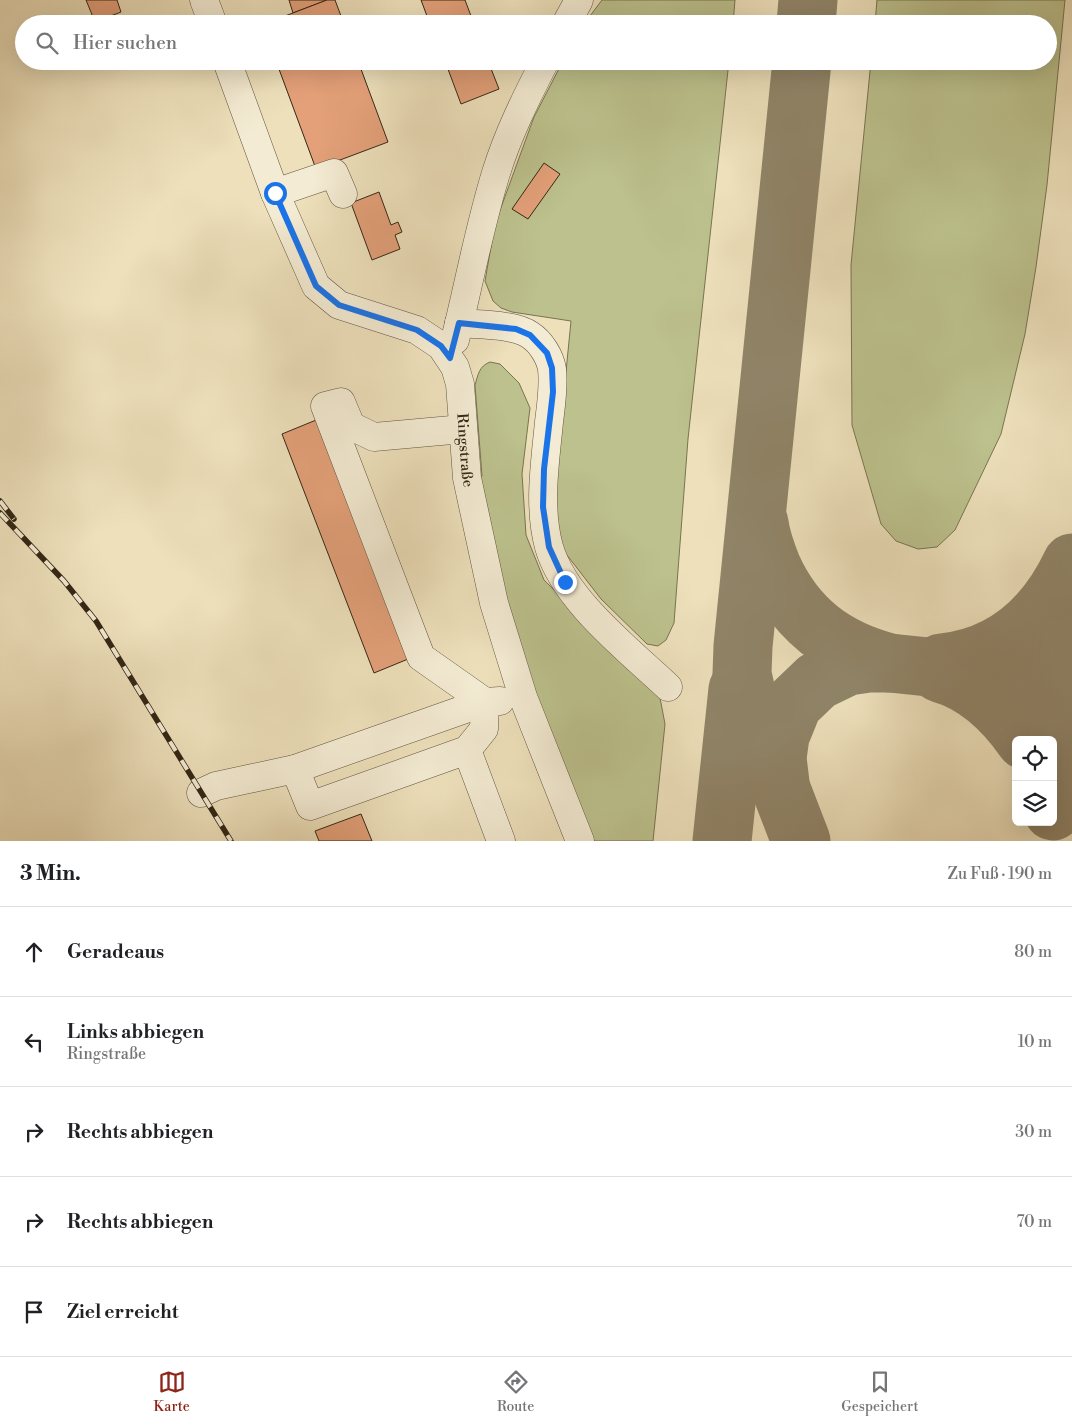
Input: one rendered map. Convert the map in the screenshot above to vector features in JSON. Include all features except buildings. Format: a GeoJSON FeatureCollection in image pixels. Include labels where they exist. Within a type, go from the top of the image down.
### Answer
{"type":"FeatureCollection","features":[{"type":"Feature","properties":{"kind":"lane"},"geometry":{"type":"LineString","coordinates":[[204,0],[210,15]]}},
{"type":"Feature","properties":{"kind":"lane"},"geometry":{"type":"LineString","coordinates":[[229,70],[275,193],[316,286],[339,305],[417,330],[441,346],[450,358]]}},
{"type":"Feature","properties":{"kind":"lane"},"geometry":{"type":"LineString","coordinates":[[450,358],[477,242],[496,172],[512,129],[541,70]]}},
{"type":"Feature","properties":{"kind":"lane"},"geometry":{"type":"LineString","coordinates":[[275,193],[334,173],[343,194]]}},
{"type":"Feature","properties":{"kind":"lane"},"geometry":{"type":"LineString","coordinates":[[459,323],[516,329],[530,335],[547,353],[552,368],[553,392],[544,469],[543,507],[549,547],[565,582],[589,610],[668,687]]}},
{"type":"Feature","properties":{"kind":"lane","name":"Ringstraße"},"geometry":{"type":"LineString","coordinates":[[450,358],[460,384],[467,478],[494,604],[523,697],[580,841]]}},
{"type":"Feature","properties":{"kind":"lane"},"geometry":{"type":"LineString","coordinates":[[463,429],[374,437],[351,426],[341,402],[325,406],[421,657],[485,702]]}},
{"type":"Feature","properties":{"kind":"lane"},"geometry":{"type":"LineString","coordinates":[[201,793],[216,786],[295,769],[485,702],[523,697]]}},
{"type":"Feature","properties":{"kind":"lane"},"geometry":{"type":"LineString","coordinates":[[295,769],[310,806],[467,750],[484,729],[485,702]]}},
{"type":"Feature","properties":{"kind":"lane"},"geometry":{"type":"LineString","coordinates":[[467,750],[501,841]]}},
{"type":"Feature","properties":{"kind":"green space"},"geometry":{"type":"Polygon","coordinates":[[[602,0],[735,0],[734,15],[591,15],[602,0]]]}},
{"type":"Feature","properties":{"kind":"green space"},"geometry":{"type":"Polygon","coordinates":[[[877,0],[1065,0],[1047,185],[1036,267],[1025,334],[1001,434],[955,530],[937,547],[918,549],[896,541],[881,524],[852,425],[851,265],[870,70],[1057,70],[1057,15],[876,15],[877,0]]]}},
{"type":"Feature","properties":{"kind":"green space"},"geometry":{"type":"Polygon","coordinates":[[[558,70],[728,70],[688,439],[674,623],[666,640],[658,646],[647,644],[601,599],[563,550],[553,503],[571,321],[512,312],[501,308],[493,301],[485,281],[495,224],[534,117],[558,70]]]}},
{"type":"Feature","properties":{"kind":"green space"},"geometry":{"type":"Polygon","coordinates":[[[490,362],[500,364],[519,383],[530,408],[522,474],[526,535],[544,580],[643,677],[660,698],[665,724],[653,841],[580,841],[467,478],[482,476],[475,385],[481,368],[490,362]]]}},
{"type":"Feature","properties":{"kind":"taxiway"},"geometry":{"type":"LineString","coordinates":[[807,15],[808,0]]}},
{"type":"Feature","properties":{"kind":"taxiway"},"geometry":{"type":"LineString","coordinates":[[801,70],[743,646],[742,674],[749,706],[801,841]]}},
{"type":"Feature","properties":{"kind":"taxiway"},"geometry":{"type":"LineString","coordinates":[[759,523],[762,540],[772,567],[782,586],[805,617],[819,630],[852,650],[890,663]]}},
{"type":"Feature","properties":{"kind":"taxiway"},"geometry":{"type":"LineString","coordinates":[[941,663],[984,653],[1020,631],[1036,617],[1049,601],[1072,563]]}},
{"type":"Feature","properties":{"kind":"taxiway"},"geometry":{"type":"LineString","coordinates":[[1056,781],[1070,642]]}},
{"type":"Feature","properties":{"kind":"taxiway"},"geometry":{"type":"LineString","coordinates":[[780,783],[777,758],[780,736],[793,704],[817,681],[848,666],[868,663],[890,663],[1072,682]]}},
{"type":"Feature","properties":{"kind":"taxiway"},"geometry":{"type":"LineString","coordinates":[[940,673],[966,683],[988,699],[1008,718],[1022,736]]}},
{"type":"Feature","properties":{"kind":"taxiway"},"geometry":{"type":"LineString","coordinates":[[722,841],[738,689]]}},
{"type":"Feature","properties":{"kind":"railway"},"geometry":{"type":"LineString","coordinates":[[0,501],[14,519]]}},
{"type":"Feature","properties":{"kind":"railway"},"geometry":{"type":"LineString","coordinates":[[0,513],[64,581],[96,621],[231,841]]}},
{"type":"Feature","properties":{"kind":"route"},"geometry":{"type":"LineString","coordinates":[[275,193],[316,286],[339,305],[417,330],[441,346],[450,358],[459,323],[516,329],[530,335],[547,353],[552,368],[553,392],[544,469],[543,507],[549,547],[565,582]]}}]}
